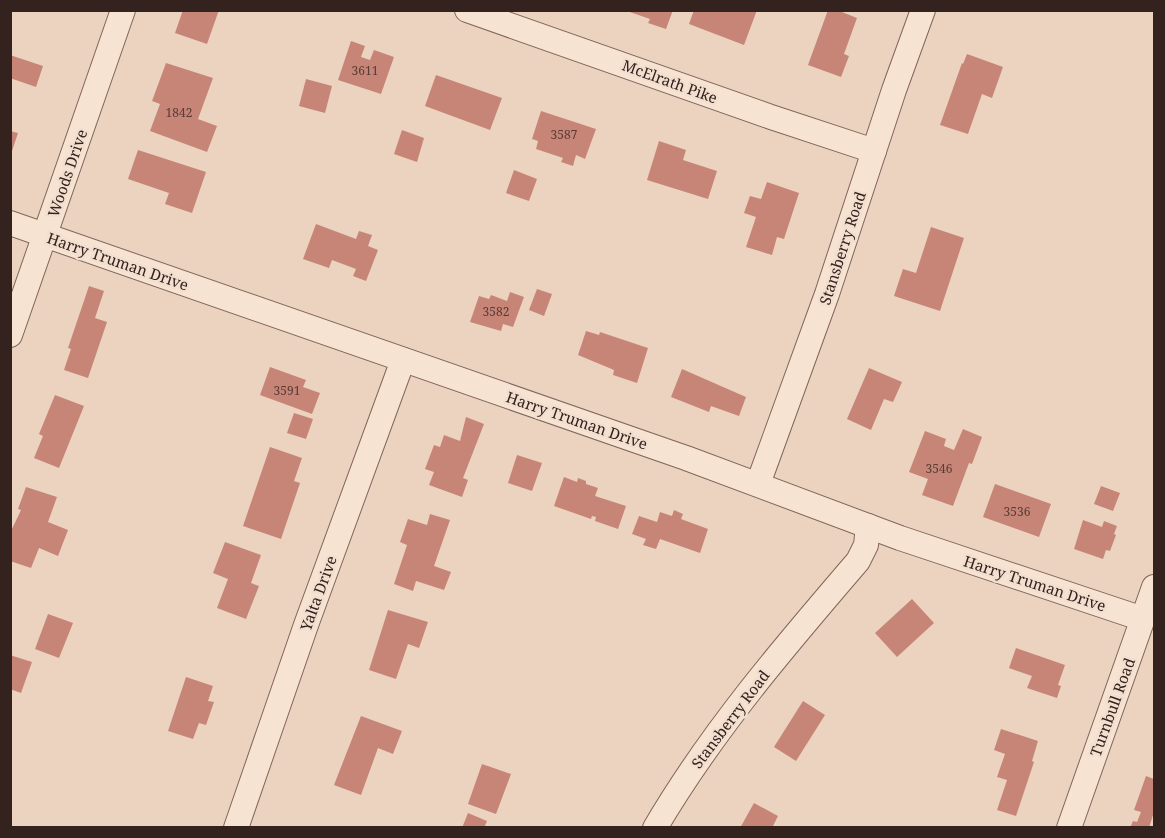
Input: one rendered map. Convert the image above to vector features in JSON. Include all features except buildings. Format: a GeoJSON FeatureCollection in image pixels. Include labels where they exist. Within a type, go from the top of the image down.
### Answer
{"type":"FeatureCollection","features":[{"type":"Feature","properties":{"kind":"street","name":"Woods Drive"},"geometry":{"type":"LineString","coordinates":[[10,335],[123,10]]}},
{"type":"Feature","properties":{"kind":"street","name":"McElrath Pike"},"geometry":{"type":"LineString","coordinates":[[466,10],[874,151]]}},
{"type":"Feature","properties":{"kind":"street","name":"Stansberry Road"},"geometry":{"type":"LineString","coordinates":[[758,484],[827,294],[923,10]]}},
{"type":"Feature","properties":{"kind":"street","name":"Harry Truman Drive"},"geometry":{"type":"LineString","coordinates":[[10,223],[758,484],[868,526],[1143,619]]}},
{"type":"Feature","properties":{"kind":"street","name":"Yalta Drive"},"geometry":{"type":"LineString","coordinates":[[236,828],[306,625],[403,360]]}},
{"type":"Feature","properties":{"kind":"street","name":"Stansberry Road"},"geometry":{"type":"LineString","coordinates":[[655,828],[712,740],[752,688],[858,561],[866,545],[868,526]]}},
{"type":"Feature","properties":{"kind":"street","name":"Turnbull Road"},"geometry":{"type":"LineString","coordinates":[[1069,828],[1155,587]]}}]}
